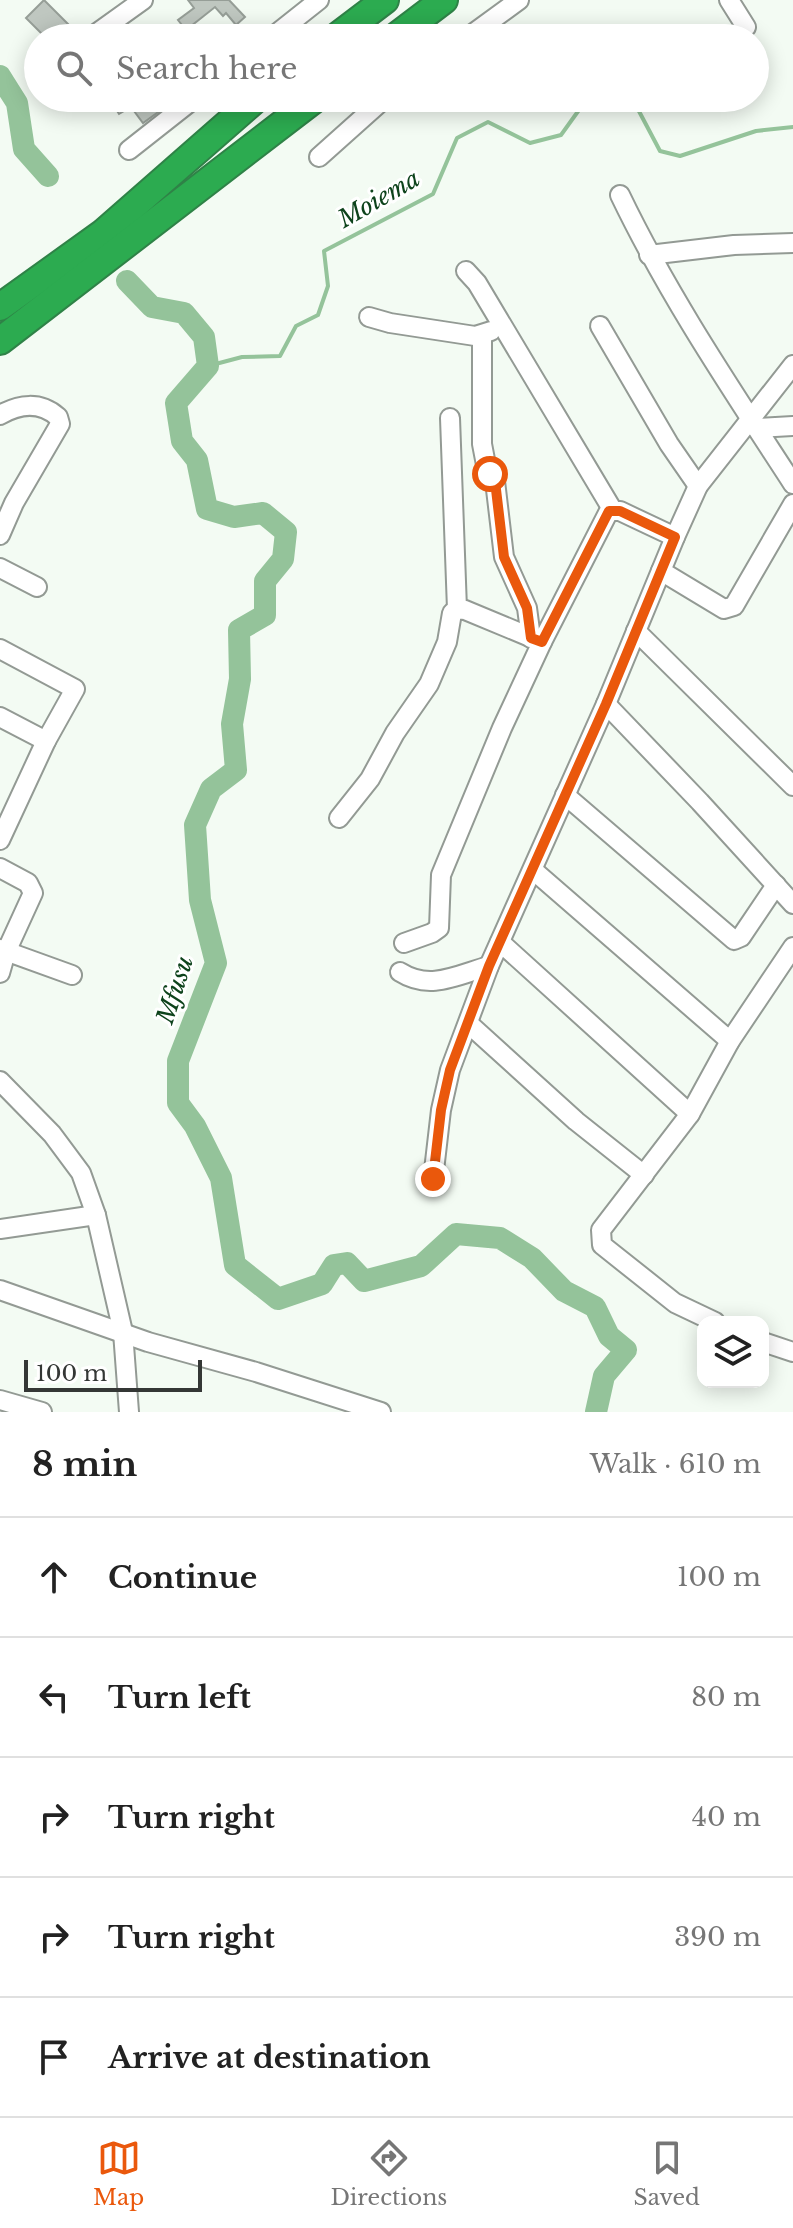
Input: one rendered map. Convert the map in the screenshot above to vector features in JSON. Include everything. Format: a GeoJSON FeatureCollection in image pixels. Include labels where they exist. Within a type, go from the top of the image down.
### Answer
{"type":"FeatureCollection","features":[{"type":"Feature","properties":{"kind":"highway"},"geometry":{"type":"LineString","coordinates":[[353,24],[385,0]]}},
{"type":"Feature","properties":{"kind":"highway"},"geometry":{"type":"LineString","coordinates":[[412,24],[444,0]]}},
{"type":"Feature","properties":{"kind":"highway"},"geometry":{"type":"LineString","coordinates":[[0,307],[103,233],[241,112]]}},
{"type":"Feature","properties":{"kind":"highway"},"geometry":{"type":"LineString","coordinates":[[0,341],[298,112]]}},
{"type":"Feature","properties":{"kind":"street"},"geometry":{"type":"LineString","coordinates":[[110,24],[143,0]]}},
{"type":"Feature","properties":{"kind":"street"},"geometry":{"type":"LineString","coordinates":[[282,24],[295,7],[319,0]]}},
{"type":"Feature","properties":{"kind":"street"},"geometry":{"type":"LineString","coordinates":[[486,24],[519,0]]}},
{"type":"Feature","properties":{"kind":"street"},"geometry":{"type":"LineString","coordinates":[[731,0],[744,24]]}},
{"type":"Feature","properties":{"kind":"street"},"geometry":{"type":"LineString","coordinates":[[129,150],[177,112]]}},
{"type":"Feature","properties":{"kind":"street"},"geometry":{"type":"LineString","coordinates":[[319,157],[367,112]]}},
{"type":"Feature","properties":{"kind":"street"},"geometry":{"type":"LineString","coordinates":[[620,195],[649,255],[793,484]]}},
{"type":"Feature","properties":{"kind":"street"},"geometry":{"type":"LineString","coordinates":[[649,255],[734,245],[793,243]]}},
{"type":"Feature","properties":{"kind":"street"},"geometry":{"type":"LineString","coordinates":[[466,271],[477,283],[612,509],[675,537]]}},
{"type":"Feature","properties":{"kind":"street"},"geometry":{"type":"LineString","coordinates":[[369,317],[390,323],[482,336],[501,326]]}},
{"type":"Feature","properties":{"kind":"street"},"geometry":{"type":"LineString","coordinates":[[600,326],[669,444],[698,486]]}},
{"type":"Feature","properties":{"kind":"street"},"geometry":{"type":"LineString","coordinates":[[482,336],[482,444],[487,470],[495,481],[504,557],[527,608],[536,640]]}},
{"type":"Feature","properties":{"kind":"street"},"geometry":{"type":"LineString","coordinates":[[433,1179],[441,1110],[450,1070],[489,966],[606,704],[675,537],[698,486],[724,451],[754,424],[793,365]]}},
{"type":"Feature","properties":{"kind":"street"},"geometry":{"type":"LineString","coordinates":[[0,415],[13,407],[42,407],[58,417],[60,424],[14,503],[0,535]]}},
{"type":"Feature","properties":{"kind":"street"},"geometry":{"type":"LineString","coordinates":[[450,418],[457,609]]}},
{"type":"Feature","properties":{"kind":"street"},"geometry":{"type":"LineString","coordinates":[[754,424],[793,426]]}},
{"type":"Feature","properties":{"kind":"street"},"geometry":{"type":"LineString","coordinates":[[661,571],[724,609],[729,609],[734,606],[793,504]]}},
{"type":"Feature","properties":{"kind":"street"},"geometry":{"type":"LineString","coordinates":[[404,943],[439,928],[441,875],[536,640],[612,509]]}},
{"type":"Feature","properties":{"kind":"street"},"geometry":{"type":"LineString","coordinates":[[0,568],[37,587]]}},
{"type":"Feature","properties":{"kind":"street"},"geometry":{"type":"LineString","coordinates":[[457,609],[536,640]]}},
{"type":"Feature","properties":{"kind":"street"},"geometry":{"type":"LineString","coordinates":[[339,818],[370,779],[395,733],[429,684],[447,642],[452,613],[457,609]]}},
{"type":"Feature","properties":{"kind":"street"},"geometry":{"type":"LineString","coordinates":[[636,631],[793,786]]}},
{"type":"Feature","properties":{"kind":"street"},"geometry":{"type":"LineString","coordinates":[[0,649],[74,686],[75,691],[46,741],[0,840]]}},
{"type":"Feature","properties":{"kind":"street"},"geometry":{"type":"LineString","coordinates":[[606,704],[793,904]]}},
{"type":"Feature","properties":{"kind":"street"},"geometry":{"type":"LineString","coordinates":[[0,717],[46,741]]}},
{"type":"Feature","properties":{"kind":"street"},"geometry":{"type":"LineString","coordinates":[[565,795],[734,940],[741,937],[776,885]]}},
{"type":"Feature","properties":{"kind":"street"},"geometry":{"type":"LineString","coordinates":[[0,868],[28,883],[33,893],[3,950],[0,973]]}},
{"type":"Feature","properties":{"kind":"street"},"geometry":{"type":"LineString","coordinates":[[533,870],[730,1041]]}},
{"type":"Feature","properties":{"kind":"street"},"geometry":{"type":"LineString","coordinates":[[500,942],[690,1114]]}},
{"type":"Feature","properties":{"kind":"street"},"geometry":{"type":"LineString","coordinates":[[702,1316],[675,1303],[602,1245],[601,1230],[690,1114],[730,1041],[793,947]]}},
{"type":"Feature","properties":{"kind":"street"},"geometry":{"type":"LineString","coordinates":[[3,950],[72,975]]}},
{"type":"Feature","properties":{"kind":"street"},"geometry":{"type":"LineString","coordinates":[[400,972],[413,980],[429,983],[489,966]]}},
{"type":"Feature","properties":{"kind":"street"},"geometry":{"type":"LineString","coordinates":[[469,1024],[576,1121],[644,1175]]}},
{"type":"Feature","properties":{"kind":"street"},"geometry":{"type":"LineString","coordinates":[[0,1081],[68,1153],[81,1173],[96,1215],[123,1332],[129,1412]]}},
{"type":"Feature","properties":{"kind":"street"},"geometry":{"type":"LineString","coordinates":[[0,1229],[96,1215]]}},
{"type":"Feature","properties":{"kind":"street"},"geometry":{"type":"LineString","coordinates":[[0,1290],[123,1332],[381,1412]]}},
{"type":"Feature","properties":{"kind":"street"},"geometry":{"type":"LineString","coordinates":[[769,1344],[793,1352]]}},
{"type":"Feature","properties":{"kind":"street"},"geometry":{"type":"LineString","coordinates":[[0,1400],[42,1412]]}},
{"type":"Feature","properties":{"kind":"building"},"geometry":{"type":"Polygon","coordinates":[[[44,0],[68,24],[32,24],[26,18],[44,0]]]}},
{"type":"Feature","properties":{"kind":"building"},"geometry":{"type":"Polygon","coordinates":[[[188,0],[229,0],[245,17],[235,24],[226,13],[223,16],[215,7],[194,24],[181,24],[178,20],[194,8],[188,0]]]}},
{"type":"Feature","properties":{"kind":"building"},"geometry":{"type":"Polygon","coordinates":[[[135,112],[158,112],[143,123],[135,112]]]}},
{"type":"Feature","properties":{"kind":"waterway","name":"Mfusu"},"geometry":{"type":"LineString","coordinates":[[0,76],[17,103],[24,149],[48,176]]}},
{"type":"Feature","properties":{"kind":"waterway","name":"Moiema"},"geometry":{"type":"LineString","coordinates":[[208,366],[242,357],[280,356],[296,326],[318,315],[328,286],[324,251],[433,194],[457,138],[488,122],[530,143],[561,135],[578,112]]}},
{"type":"Feature","properties":{"kind":"waterway","name":"Moiema"},"geometry":{"type":"LineString","coordinates":[[639,112],[660,151],[680,156],[756,131],[793,127]]}},
{"type":"Feature","properties":{"kind":"waterway","name":"Mfusu"},"geometry":{"type":"LineString","coordinates":[[127,281],[152,307],[184,313],[204,337],[208,366],[176,403],[182,441],[197,460],[207,509],[234,517],[263,513],[286,532],[283,559],[265,581],[265,615],[239,630],[240,679],[232,724],[236,770],[211,789],[195,825],[200,900],[216,963],[178,1061],[178,1103],[195,1126],[221,1178],[235,1265],[278,1299],[322,1284],[334,1265],[347,1263],[364,1281],[421,1266],[456,1234],[500,1238],[532,1258],[564,1291],[595,1307],[609,1336],[626,1350],[604,1376],[596,1412]]}},
{"type":"Feature","properties":{"kind":"route"},"geometry":{"type":"LineString","coordinates":[[433,1179],[441,1110],[450,1070],[489,966],[606,704],[675,537],[616,509],[609,511],[542,642],[531,638],[527,608],[504,557],[495,481],[490,474]]}}]}
